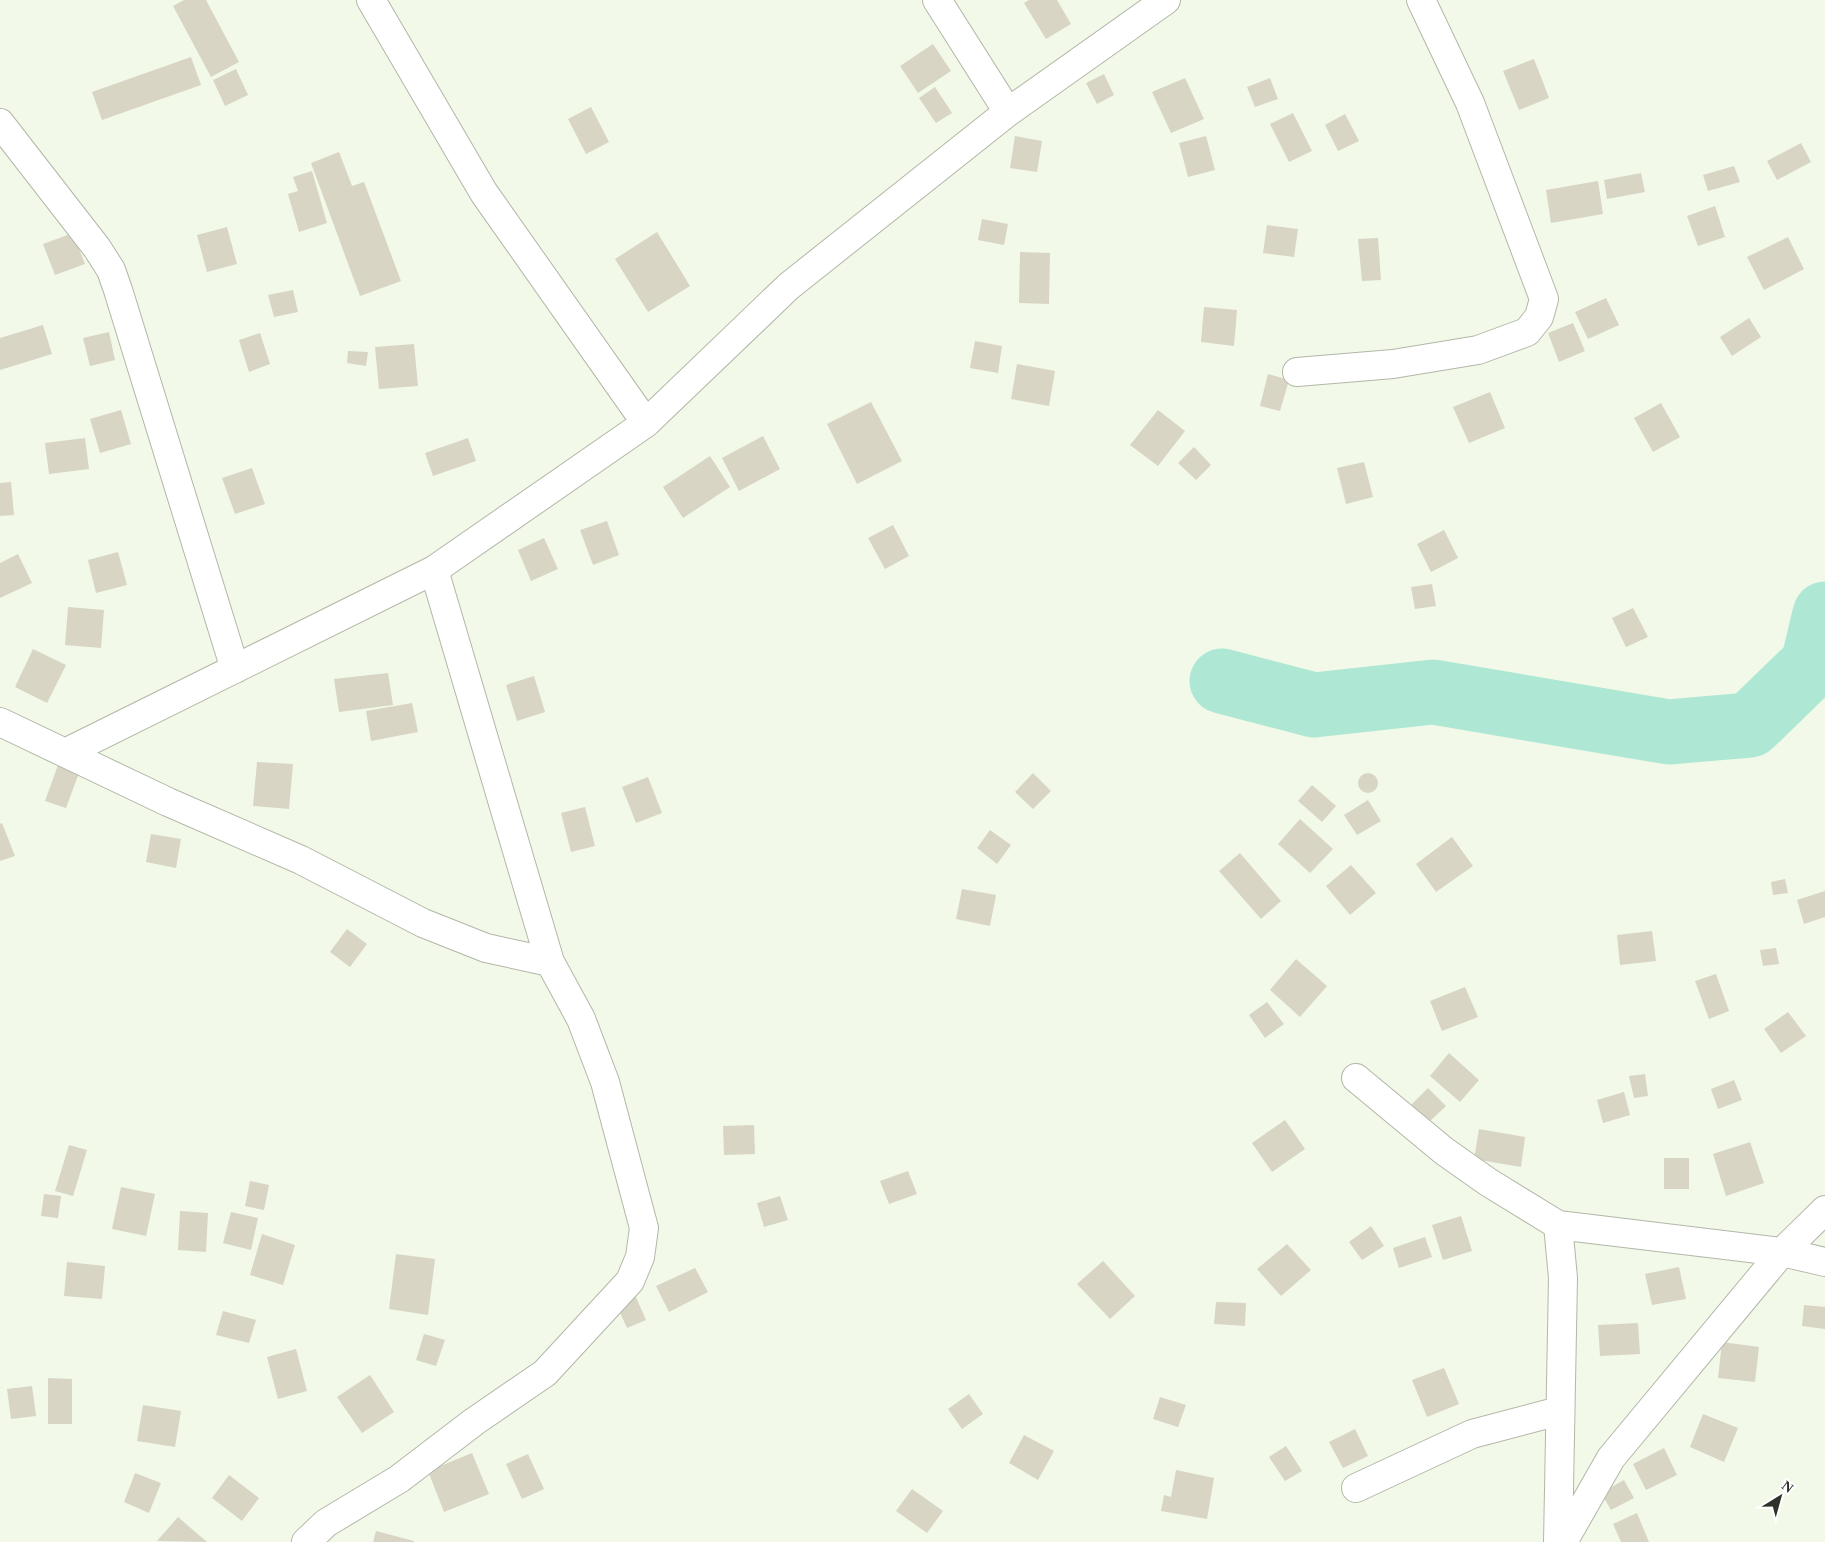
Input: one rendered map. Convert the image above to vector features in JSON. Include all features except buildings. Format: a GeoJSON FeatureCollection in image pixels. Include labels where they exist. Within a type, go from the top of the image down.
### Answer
{"type":"FeatureCollection","features":[{"type":"Feature","properties":{"kind":"street"},"geometry":{"type":"LineString","coordinates":[[371,0],[484,193],[646,423]]}},
{"type":"Feature","properties":{"kind":"street"},"geometry":{"type":"LineString","coordinates":[[937,0],[1008,112]]}},
{"type":"Feature","properties":{"kind":"street"},"geometry":{"type":"LineString","coordinates":[[65,753],[434,570],[646,423],[789,286],[1008,112],[1166,0]]}},
{"type":"Feature","properties":{"kind":"street"},"geometry":{"type":"LineString","coordinates":[[1297,372],[1393,364],[1478,350],[1527,332],[1539,316],[1544,299],[1470,102],[1421,0]]}},
{"type":"Feature","properties":{"kind":"street"},"geometry":{"type":"LineString","coordinates":[[0,124],[111,270],[235,669]]}},
{"type":"Feature","properties":{"kind":"street"},"geometry":{"type":"LineString","coordinates":[[306,1542],[326,1523],[399,1479],[475,1421],[545,1373],[630,1281],[640,1258],[644,1228],[605,1082],[580,1019],[550,962],[434,570]]}},
{"type":"Feature","properties":{"kind":"street"},"geometry":{"type":"LineString","coordinates":[[0,722],[168,802],[301,860],[423,923],[486,948],[550,962]]}},
{"type":"Feature","properties":{"kind":"street"},"geometry":{"type":"LineString","coordinates":[[1356,1078],[1451,1156],[1488,1182],[1558,1225],[1782,1252],[1825,1262]]}},
{"type":"Feature","properties":{"kind":"street"},"geometry":{"type":"LineString","coordinates":[[1563,1542],[1611,1458],[1782,1252],[1825,1210]]}},
{"type":"Feature","properties":{"kind":"street"},"geometry":{"type":"LineString","coordinates":[[1558,1225],[1563,1278],[1558,1542]]}},
{"type":"Feature","properties":{"kind":"street"},"geometry":{"type":"LineString","coordinates":[[1356,1488],[1472,1434],[1559,1411]]}},
{"type":"Feature","properties":{"kind":"waterway"},"geometry":{"type":"LineString","coordinates":[[1222,681],[1314,705],[1433,692],[1669,732],[1750,725],[1813,664],[1825,614]]}}]}
